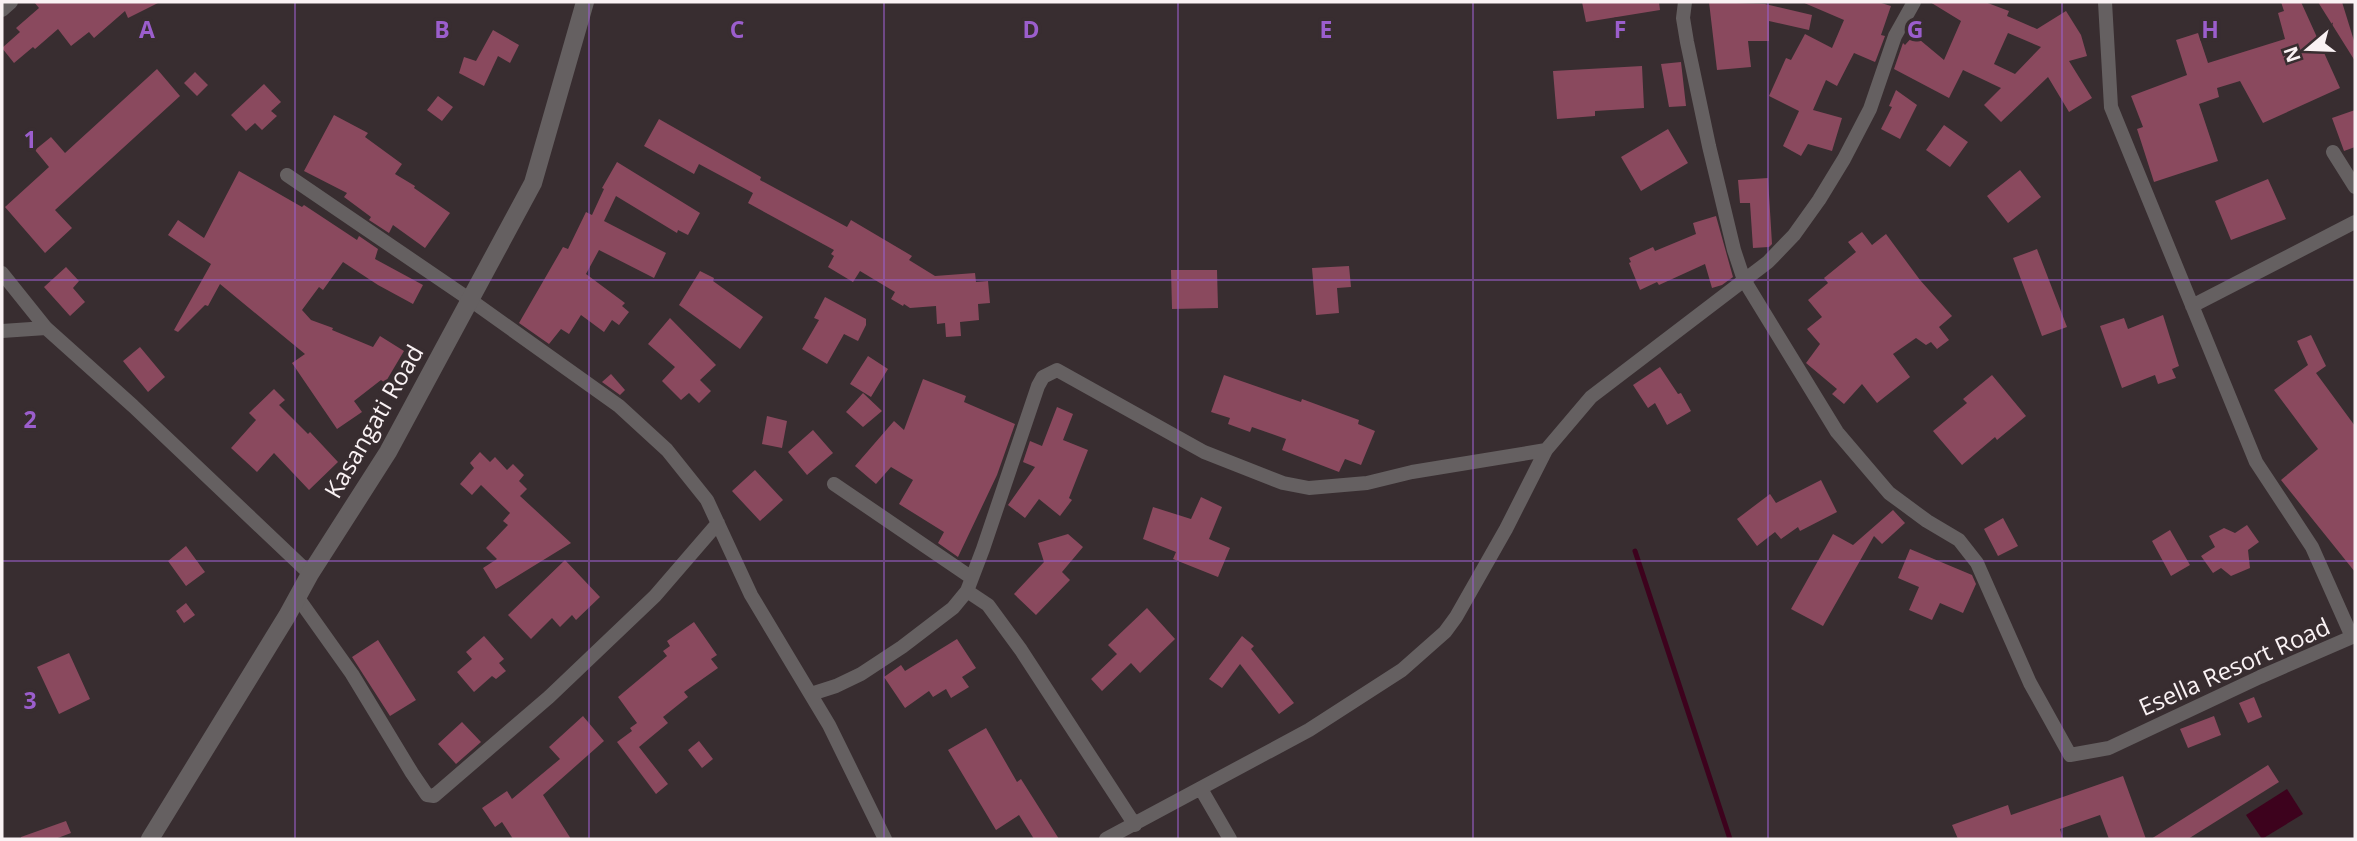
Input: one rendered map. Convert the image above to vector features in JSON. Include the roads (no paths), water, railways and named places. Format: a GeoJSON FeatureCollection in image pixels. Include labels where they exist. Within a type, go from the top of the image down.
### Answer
{"type":"FeatureCollection","features":[{"type":"Feature","properties":{"kind":"street"},"geometry":{"type":"LineString","coordinates":[[2,10],[11,2]]}},
{"type":"Feature","properties":{"kind":"street","name":"Kasangati Road"},"geometry":{"type":"LineString","coordinates":[[150,839],[298,598],[310,574],[388,452],[533,183],[585,2]]}},
{"type":"Feature","properties":{"kind":"street"},"geometry":{"type":"LineString","coordinates":[[1685,2],[1683,18],[1686,42],[1727,226],[1744,280]]}},
{"type":"Feature","properties":{"kind":"street"},"geometry":{"type":"LineString","coordinates":[[1106,839],[1309,730],[1402,670],[1445,632],[1506,529],[1546,450],[1591,397],[1768,262],[1794,235],[1844,159],[1870,109],[1895,36],[1914,2]]}},
{"type":"Feature","properties":{"kind":"street","name":"Esella Resort Road"},"geometry":{"type":"LineString","coordinates":[[1744,280],[1837,432],[1889,493],[1959,540],[1977,563],[2030,683],[2070,755],[2109,748],[2259,677],[2352,637],[2312,547],[2256,462],[2111,107],[2105,2]]}},
{"type":"Feature","properties":{"kind":"street"},"geometry":{"type":"LineString","coordinates":[[2333,152],[2355,187]]}},
{"type":"Feature","properties":{"kind":"street"},"geometry":{"type":"LineString","coordinates":[[287,175],[469,299],[619,406],[667,450],[707,500],[751,595],[811,694],[885,839]]}},
{"type":"Feature","properties":{"kind":"street"},"geometry":{"type":"LineString","coordinates":[[2192,306],[2355,222]]}},
{"type":"Feature","properties":{"kind":"street"},"geometry":{"type":"LineString","coordinates":[[2,272],[46,328],[134,406],[310,574]]}},
{"type":"Feature","properties":{"kind":"street"},"geometry":{"type":"LineString","coordinates":[[2,331],[46,328]]}},
{"type":"Feature","properties":{"kind":"street"},"geometry":{"type":"LineString","coordinates":[[811,694],[861,674],[953,608],[969,584],[1038,386],[1043,377],[1057,370],[1204,452],[1283,483],[1309,488],[1367,483],[1412,472],[1546,450]]}},
{"type":"Feature","properties":{"kind":"street"},"geometry":{"type":"LineString","coordinates":[[834,484],[969,584],[988,605],[1135,825]]}},
{"type":"Feature","properties":{"kind":"street"},"geometry":{"type":"LineString","coordinates":[[298,598],[352,674],[427,795],[434,796],[549,697],[645,606],[718,523]]}},
{"type":"Feature","properties":{"kind":"street"},"geometry":{"type":"LineString","coordinates":[[1201,789],[1230,839]]}},
{"type":"Feature","properties":{"kind":"waterway"},"geometry":{"type":"LineString","coordinates":[[1635,551],[1730,839]]}}]}
